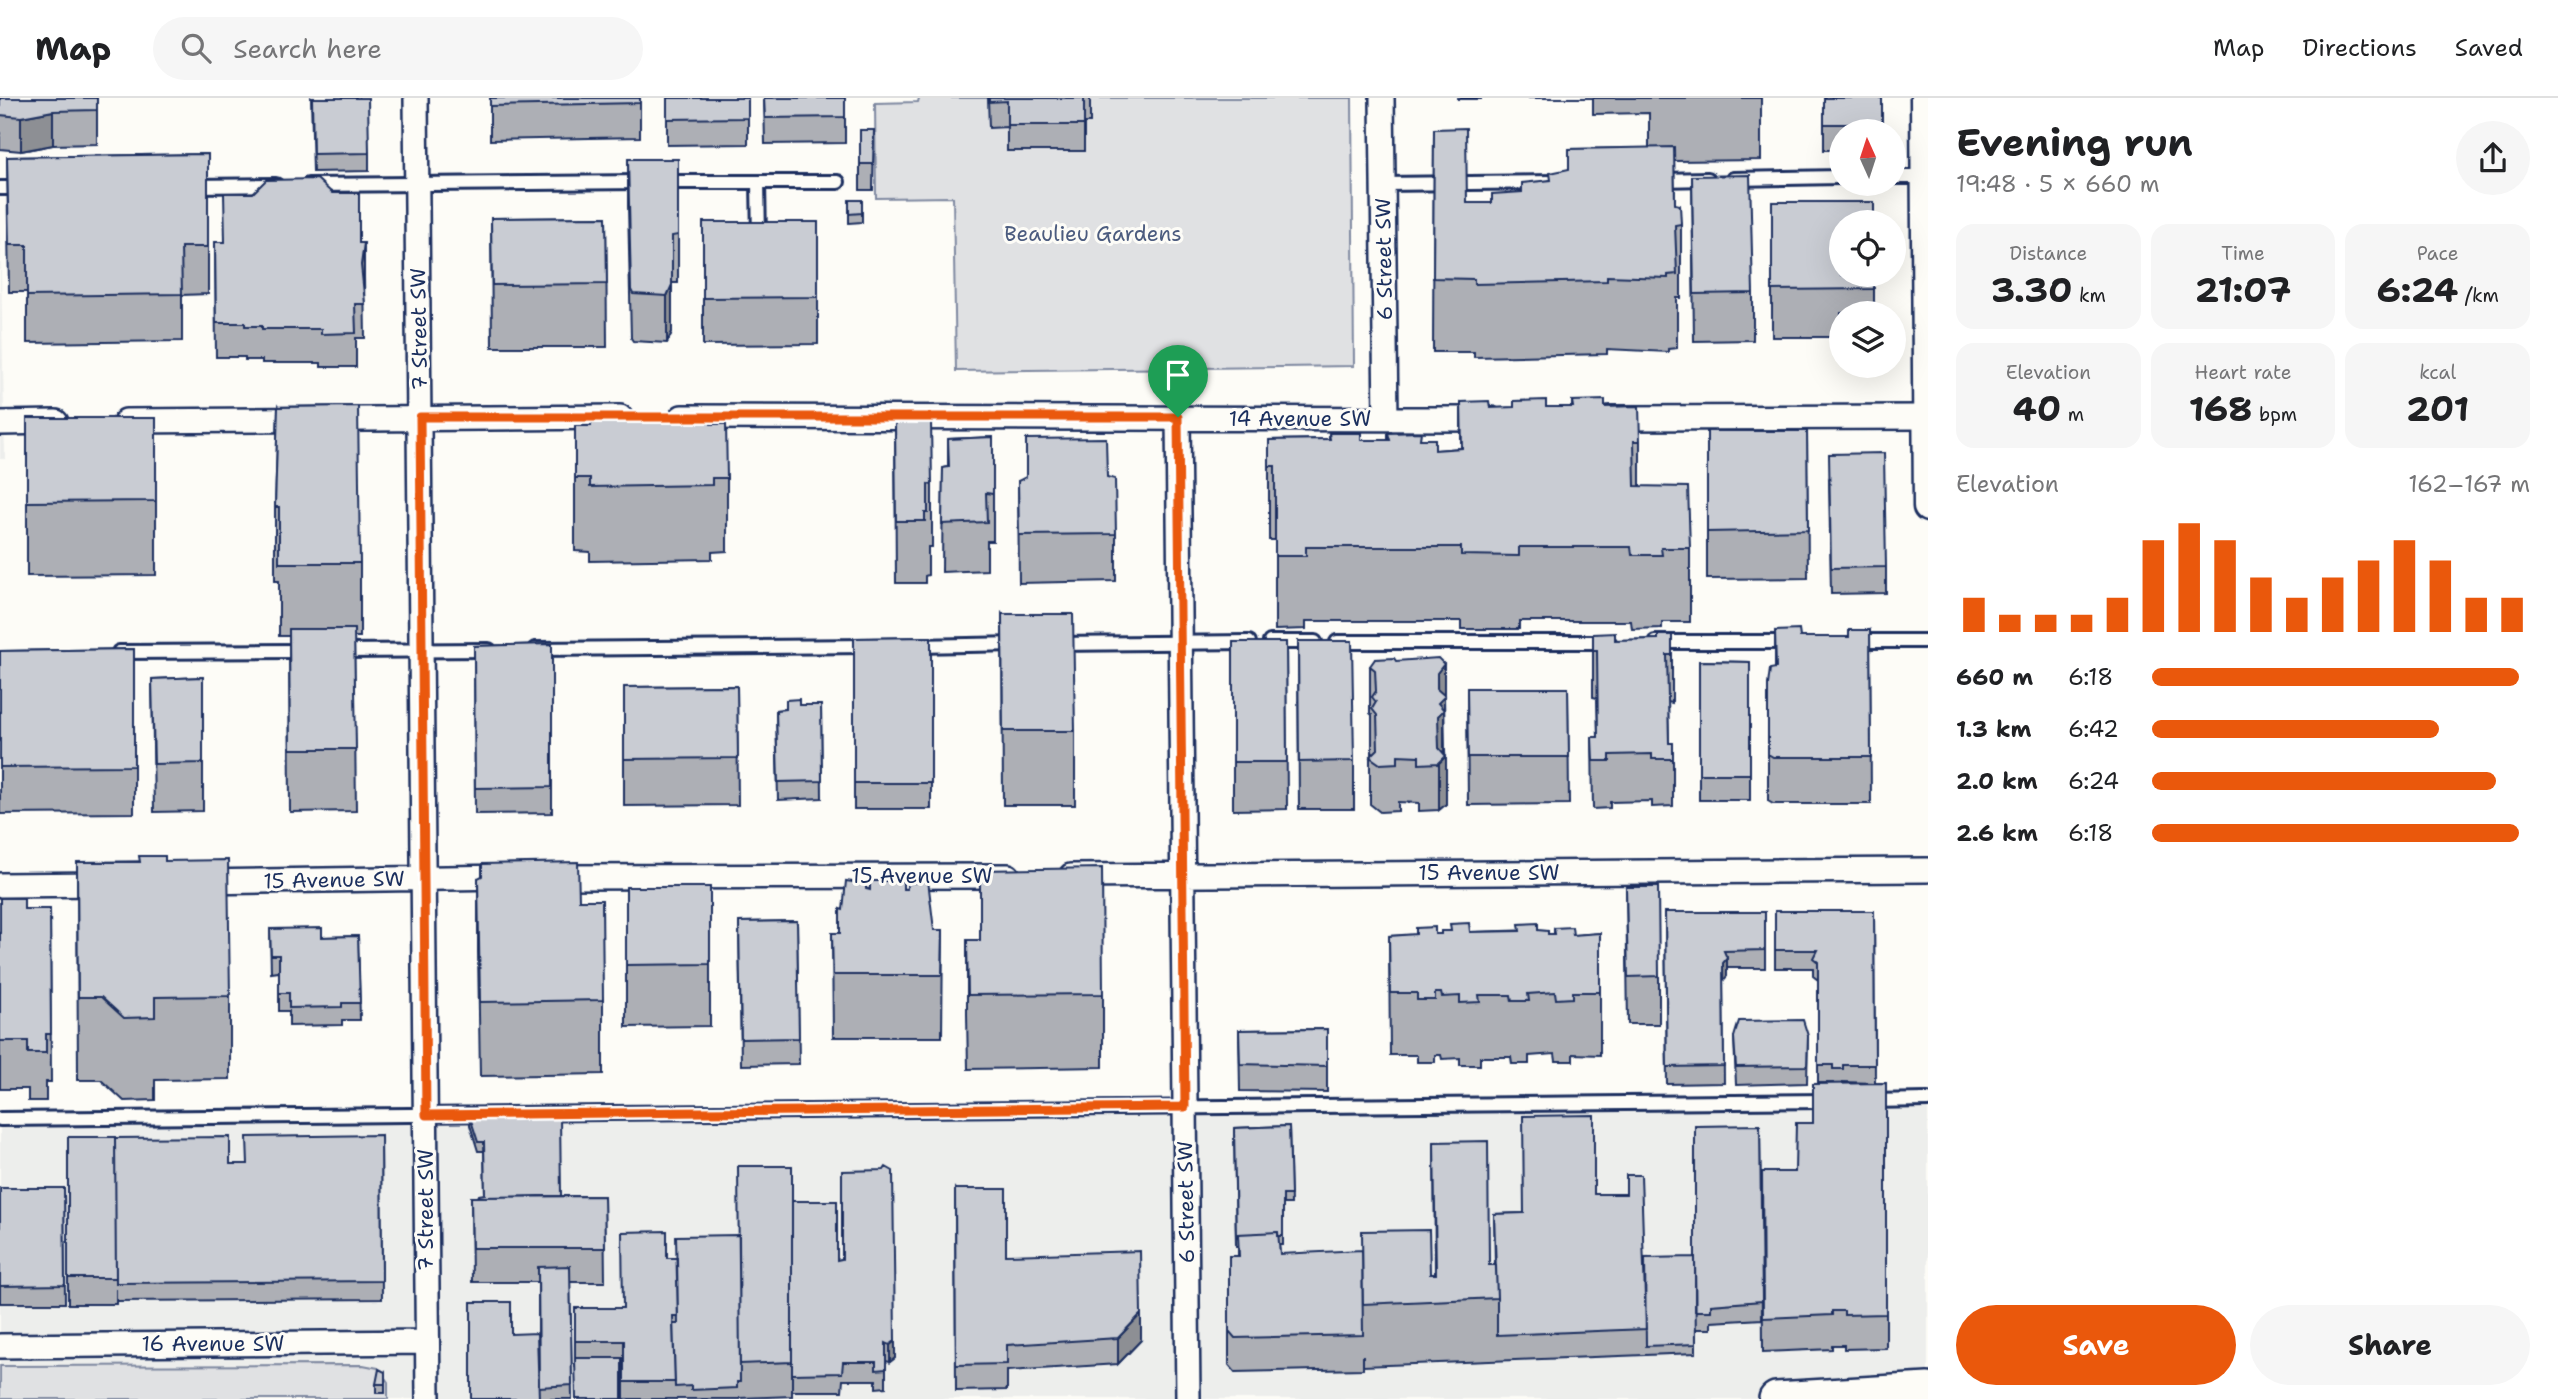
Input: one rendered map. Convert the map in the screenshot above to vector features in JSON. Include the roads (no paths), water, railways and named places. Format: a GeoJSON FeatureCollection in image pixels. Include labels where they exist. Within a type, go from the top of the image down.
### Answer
{"type":"FeatureCollection","features":[{"type":"Feature","properties":{"kind":"main road"},"geometry":{"type":"LineString","coordinates":[[1793,1399],[1928,1391]]}},
{"type":"Feature","properties":{"kind":"street","name":"7 Street SW"},"geometry":{"type":"LineString","coordinates":[[416,98],[428,1399]]}},
{"type":"Feature","properties":{"kind":"street","name":"6 Street SW"},"geometry":{"type":"LineString","coordinates":[[1382,98],[1386,419]]}},
{"type":"Feature","properties":{"kind":"street"},"geometry":{"type":"LineString","coordinates":[[1925,98],[1928,507]]}},
{"type":"Feature","properties":{"kind":"street","name":"14 Avenue SW"},"geometry":{"type":"LineString","coordinates":[[0,423],[420,417],[1516,419]]}},
{"type":"Feature","properties":{"kind":"street","name":"6 Street SW"},"geometry":{"type":"LineString","coordinates":[[1178,417],[1188,1399]]}},
{"type":"Feature","properties":{"kind":"street"},"geometry":{"type":"LineString","coordinates":[[1585,418],[1928,417]]}},
{"type":"Feature","properties":{"kind":"street","name":"15 Avenue SW"},"geometry":{"type":"LineString","coordinates":[[181,883],[424,878],[1928,870]]}},
{"type":"Feature","properties":{"kind":"street"},"geometry":{"type":"LineString","coordinates":[[0,885],[125,883]]}},
{"type":"Feature","properties":{"kind":"street","name":"16 Avenue SW"},"geometry":{"type":"LineString","coordinates":[[0,1346],[427,1342]]}},
{"type":"Feature","properties":{"kind":"lane"},"geometry":{"type":"LineString","coordinates":[[1645,180],[1829,177]]}},
{"type":"Feature","properties":{"kind":"lane"},"geometry":{"type":"LineString","coordinates":[[1906,177],[1927,177]]}},
{"type":"Feature","properties":{"kind":"lane"},"geometry":{"type":"LineString","coordinates":[[1383,184],[1564,181]]}},
{"type":"Feature","properties":{"kind":"lane"},"geometry":{"type":"LineString","coordinates":[[758,182],[759,243]]}},
{"type":"Feature","properties":{"kind":"lane"},"geometry":{"type":"LineString","coordinates":[[176,186],[838,182]]}},
{"type":"Feature","properties":{"kind":"lane"},"geometry":{"type":"LineString","coordinates":[[0,188],[41,188]]}},
{"type":"Feature","properties":{"kind":"lane"},"geometry":{"type":"LineString","coordinates":[[1842,642],[1928,641]]}},
{"type":"Feature","properties":{"kind":"lane"},"geometry":{"type":"LineString","coordinates":[[899,646],[1619,642]]}},
{"type":"Feature","properties":{"kind":"lane"},"geometry":{"type":"LineString","coordinates":[[1647,642],[1800,642]]}},
{"type":"Feature","properties":{"kind":"lane"},"geometry":{"type":"LineString","coordinates":[[526,650],[885,646]]}},
{"type":"Feature","properties":{"kind":"lane"},"geometry":{"type":"LineString","coordinates":[[103,652],[500,650]]}},
{"type":"Feature","properties":{"kind":"lane"},"geometry":{"type":"LineString","coordinates":[[0,1119],[1928,1100]]}},
{"type":"Feature","properties":{"kind":"park label","name":"Beaulieu Gardens"},"geometry":{"type":"Point","coordinates":[1093,234]}}]}
